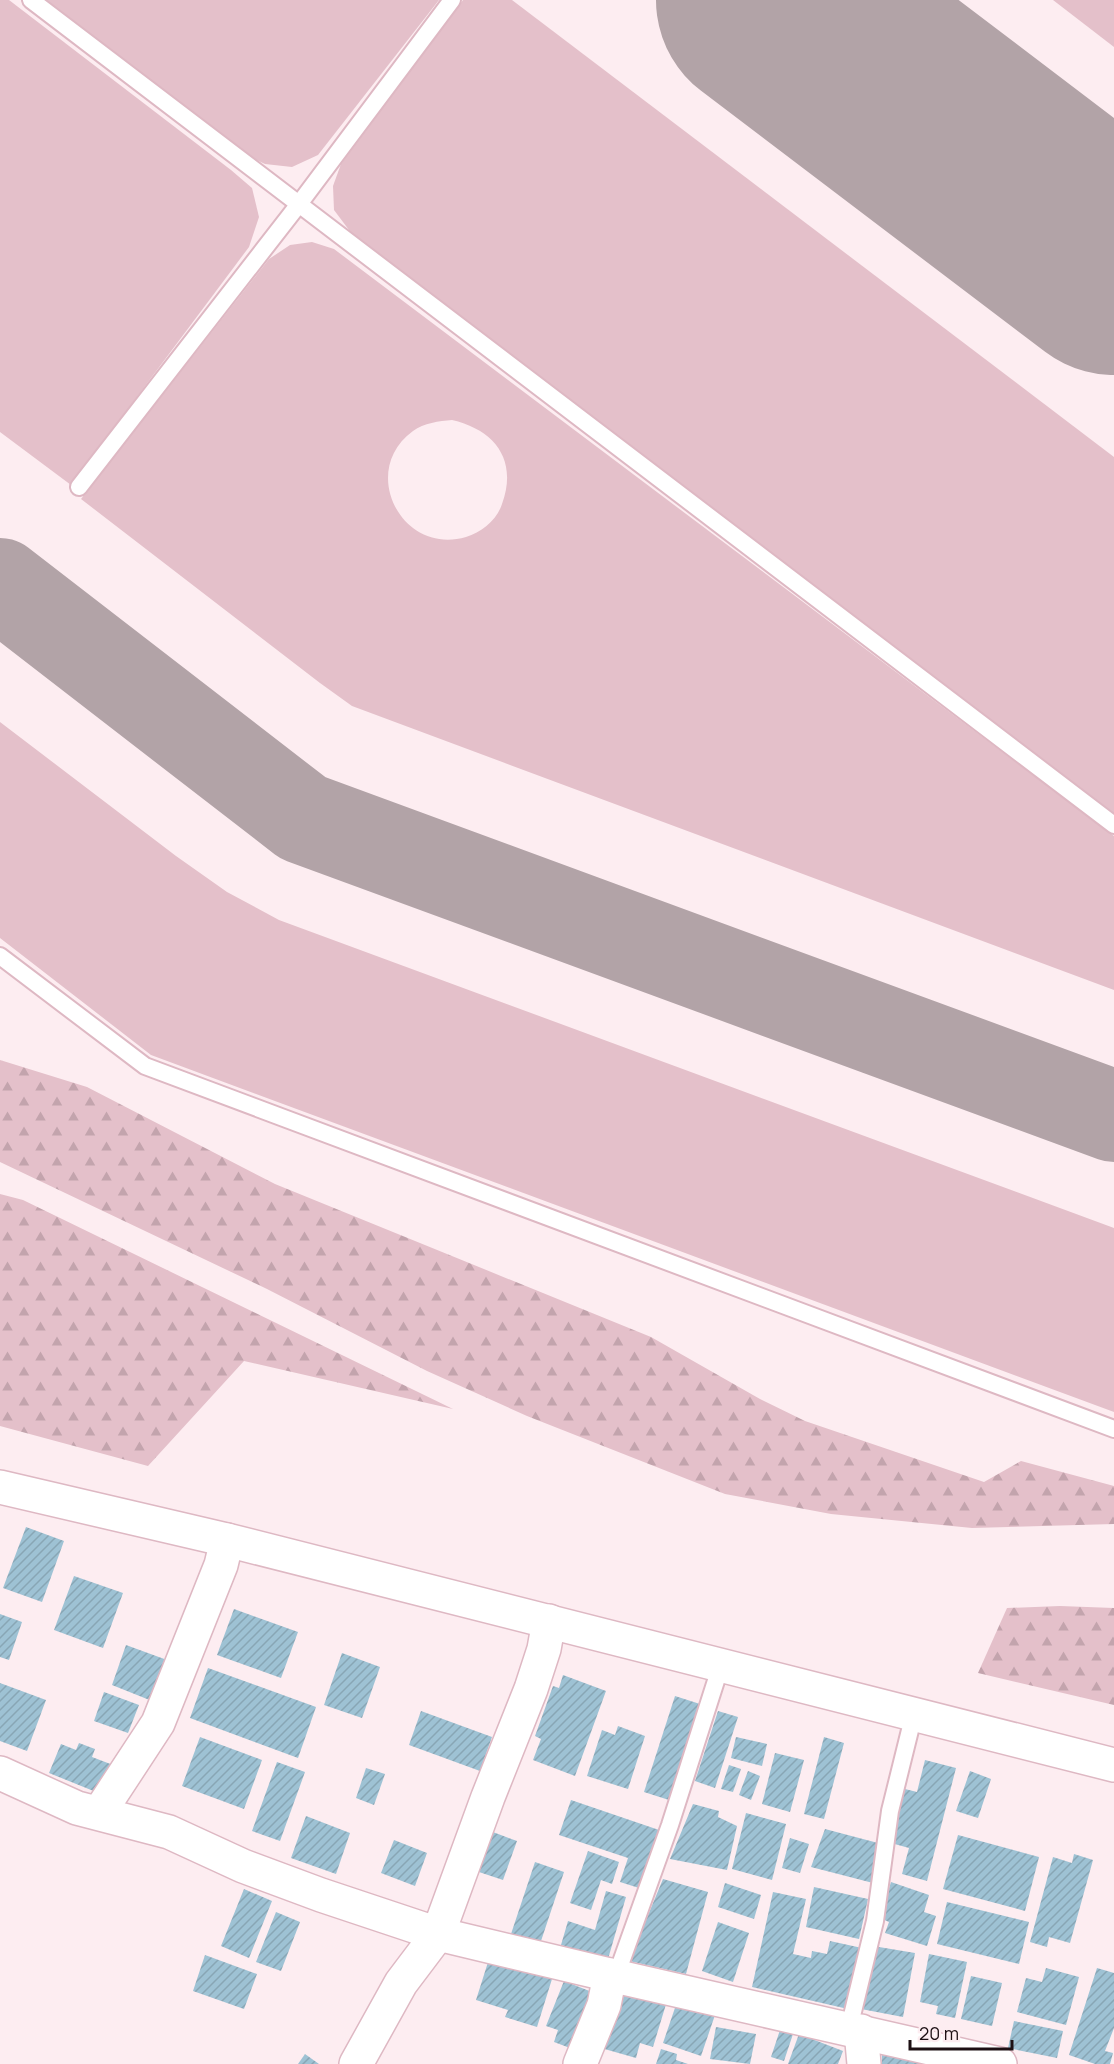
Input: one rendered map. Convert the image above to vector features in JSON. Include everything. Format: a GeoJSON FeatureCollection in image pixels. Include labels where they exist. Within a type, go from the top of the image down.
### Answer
{"type":"FeatureCollection","features":[{"type":"Feature","properties":{"kind":"street"},"geometry":{"type":"LineString","coordinates":[[0,1487],[227,1540],[1114,1765]]}},
{"type":"Feature","properties":{"kind":"street"},"geometry":{"type":"LineString","coordinates":[[99,1814],[158,1723],[221,1564],[227,1540]]}},
{"type":"Feature","properties":{"kind":"street"},"geometry":{"type":"LineString","coordinates":[[356,2064],[401,1983],[438,1934],[488,1797],[531,1689],[544,1649],[549,1621]]}},
{"type":"Feature","properties":{"kind":"street"},"geometry":{"type":"LineString","coordinates":[[0,1773],[77,1808],[169,1832],[243,1866],[438,1934],[1000,2064]]}},
{"type":"Feature","properties":{"kind":"street"},"geometry":{"type":"LineString","coordinates":[[580,2064],[604,2005],[610,1975]]}},
{"type":"Feature","properties":{"kind":"street"},"geometry":{"type":"LineString","coordinates":[[855,2030],[864,2064]]}},
{"type":"Feature","properties":{"kind":"lane"},"geometry":{"type":"LineString","coordinates":[[31,0],[1114,825]]}},
{"type":"Feature","properties":{"kind":"lane"},"geometry":{"type":"LineString","coordinates":[[79,487],[299,204],[452,0]]}},
{"type":"Feature","properties":{"kind":"lane"},"geometry":{"type":"LineString","coordinates":[[0,956],[145,1066],[1114,1429]]}},
{"type":"Feature","properties":{"kind":"lane"},"geometry":{"type":"LineString","coordinates":[[610,1975],[620,1965],[670,1825],[721,1665]]}},
{"type":"Feature","properties":{"kind":"lane"},"geometry":{"type":"LineString","coordinates":[[855,2030],[875,1921],[890,1811],[914,1714]]}},
{"type":"Feature","properties":{"kind":"green space"},"geometry":{"type":"Polygon","coordinates":[[[0,0],[9,0],[231,170],[252,188],[259,217],[249,247],[71,485],[0,432],[0,0]]]}},
{"type":"Feature","properties":{"kind":"green space"},"geometry":{"type":"Polygon","coordinates":[[[42,0],[439,0],[318,155],[292,167],[265,164],[233,149],[42,0]]]}},
{"type":"Feature","properties":{"kind":"green space"},"geometry":{"type":"Polygon","coordinates":[[[463,0],[512,0],[1114,457],[1114,817],[352,234],[334,210],[333,186],[341,164],[463,0]]]}},
{"type":"Feature","properties":{"kind":"green space"},"geometry":{"type":"Polygon","coordinates":[[[1053,0],[1114,0],[1114,47],[1053,0]]]}},
{"type":"Feature","properties":{"kind":"green space"},"geometry":{"type":"Polygon","coordinates":[[[312,242],[334,249],[1114,836],[1114,990],[352,706],[81,499],[269,259],[290,245],[312,242]],[[452,420],[417,428],[397,448],[389,467],[389,487],[395,506],[407,522],[423,534],[443,540],[466,537],[488,525],[500,510],[506,488],[505,461],[491,439],[467,425],[452,420]]]}},
{"type":"Feature","properties":{"kind":"green space"},"geometry":{"type":"Polygon","coordinates":[[[0,722],[176,856],[227,892],[279,920],[1114,1228],[1114,1412],[151,1055],[0,938],[0,722]]]}},
{"type":"Feature","properties":{"kind":"green space"},"geometry":{"type":"Polygon","coordinates":[[[0,1060],[87,1087],[275,1184],[651,1337],[760,1399],[805,1421],[984,1482],[1021,1461],[1114,1486],[1114,1524],[972,1528],[831,1514],[725,1494],[527,1416],[427,1371],[267,1289],[0,1162],[0,1060]]]}},
{"type":"Feature","properties":{"kind":"green space"},"geometry":{"type":"Polygon","coordinates":[[[0,1194],[23,1200],[453,1409],[244,1361],[148,1466],[0,1426],[0,1194]]]}},
{"type":"Feature","properties":{"kind":"green space"},"geometry":{"type":"Polygon","coordinates":[[[1060,1606],[1114,1608],[1114,1705],[978,1673],[1007,1608],[1060,1606]]]}},
{"type":"Feature","properties":{"kind":"building"},"geometry":{"type":"Polygon","coordinates":[[[26,1527],[64,1541],[42,1602],[3,1588],[26,1527]]]}},
{"type":"Feature","properties":{"kind":"building"},"geometry":{"type":"Polygon","coordinates":[[[74,1576],[123,1593],[103,1648],[54,1630],[74,1576]]]}},
{"type":"Feature","properties":{"kind":"building"},"geometry":{"type":"Polygon","coordinates":[[[234,1609],[298,1632],[281,1678],[217,1655],[234,1609]]]}},
{"type":"Feature","properties":{"kind":"building"},"geometry":{"type":"Polygon","coordinates":[[[0,1614],[22,1622],[9,1660],[0,1657],[0,1614]]]}},
{"type":"Feature","properties":{"kind":"building"},"geometry":{"type":"Polygon","coordinates":[[[126,1645],[167,1660],[152,1701],[112,1685],[126,1645]]]}},
{"type":"Feature","properties":{"kind":"building"},"geometry":{"type":"Polygon","coordinates":[[[342,1653],[380,1667],[362,1718],[324,1705],[342,1653]]]}},
{"type":"Feature","properties":{"kind":"building"},"geometry":{"type":"Polygon","coordinates":[[[208,1668],[316,1707],[298,1758],[190,1718],[208,1668]]]}},
{"type":"Feature","properties":{"kind":"building"},"geometry":{"type":"Polygon","coordinates":[[[563,1675],[606,1691],[575,1776],[533,1760],[541,1739],[535,1736],[553,1686],[559,1688],[563,1675]]]}},
{"type":"Feature","properties":{"kind":"building"},"geometry":{"type":"Polygon","coordinates":[[[0,1683],[46,1700],[27,1751],[0,1741],[0,1683]]]}},
{"type":"Feature","properties":{"kind":"building"},"geometry":{"type":"Polygon","coordinates":[[[104,1692],[139,1705],[128,1733],[94,1721],[104,1692]]]}},
{"type":"Feature","properties":{"kind":"building"},"geometry":{"type":"Polygon","coordinates":[[[675,1696],[700,1704],[669,1800],[644,1792],[675,1696]]]}},
{"type":"Feature","properties":{"kind":"building"},"geometry":{"type":"Polygon","coordinates":[[[421,1711],[492,1737],[480,1771],[409,1745],[421,1711]]]}},
{"type":"Feature","properties":{"kind":"building"},"geometry":{"type":"Polygon","coordinates":[[[718,1711],[738,1717],[715,1788],[695,1781],[718,1711]]]}},
{"type":"Feature","properties":{"kind":"building"},"geometry":{"type":"Polygon","coordinates":[[[618,1726],[645,1736],[628,1789],[587,1776],[602,1730],[615,1735],[618,1726]]]}},
{"type":"Feature","properties":{"kind":"building"},"geometry":{"type":"Polygon","coordinates":[[[200,1737],[262,1760],[244,1809],[182,1786],[200,1737]]]}},
{"type":"Feature","properties":{"kind":"building"},"geometry":{"type":"Polygon","coordinates":[[[736,1737],[767,1744],[762,1766],[731,1758],[736,1737]]]}},
{"type":"Feature","properties":{"kind":"building"},"geometry":{"type":"Polygon","coordinates":[[[824,1737],[844,1743],[824,1819],[804,1814],[824,1737]]]}},
{"type":"Feature","properties":{"kind":"building"},"geometry":{"type":"Polygon","coordinates":[[[79,1743],[95,1749],[92,1757],[113,1765],[101,1794],[49,1773],[61,1744],[76,1750],[79,1743]]]}},
{"type":"Feature","properties":{"kind":"building"},"geometry":{"type":"Polygon","coordinates":[[[775,1753],[804,1760],[790,1812],[762,1804],[775,1753]]]}},
{"type":"Feature","properties":{"kind":"building"},"geometry":{"type":"Polygon","coordinates":[[[925,1760],[956,1768],[927,1881],[902,1874],[909,1848],[891,1843],[905,1789],[917,1792],[925,1760]]]}},
{"type":"Feature","properties":{"kind":"building"},"geometry":{"type":"Polygon","coordinates":[[[277,1762],[305,1772],[280,1841],[252,1831],[277,1762]]]}},
{"type":"Feature","properties":{"kind":"building"},"geometry":{"type":"Polygon","coordinates":[[[729,1765],[741,1769],[733,1792],[721,1789],[729,1765]]]}},
{"type":"Feature","properties":{"kind":"building"},"geometry":{"type":"Polygon","coordinates":[[[366,1768],[385,1774],[374,1805],[356,1798],[366,1768]]]}},
{"type":"Feature","properties":{"kind":"building"},"geometry":{"type":"Polygon","coordinates":[[[748,1771],[760,1776],[751,1800],[739,1795],[748,1771]]]}},
{"type":"Feature","properties":{"kind":"building"},"geometry":{"type":"Polygon","coordinates":[[[970,1771],[991,1779],[978,1818],[956,1811],[970,1771]]]}},
{"type":"Feature","properties":{"kind":"building"},"geometry":{"type":"Polygon","coordinates":[[[571,1800],[659,1830],[639,1888],[620,1882],[628,1858],[559,1835],[571,1800]]]}},
{"type":"Feature","properties":{"kind":"building"},"geometry":{"type":"Polygon","coordinates":[[[693,1804],[719,1811],[718,1817],[737,1826],[727,1870],[670,1859],[693,1804]]]}},
{"type":"Feature","properties":{"kind":"building"},"geometry":{"type":"Polygon","coordinates":[[[746,1813],[786,1824],[772,1880],[732,1869],[746,1813]]]}},
{"type":"Feature","properties":{"kind":"building"},"geometry":{"type":"Polygon","coordinates":[[[306,1816],[350,1833],[336,1874],[291,1858],[306,1816]]]}},
{"type":"Feature","properties":{"kind":"building"},"geometry":{"type":"Polygon","coordinates":[[[485,1829],[517,1841],[503,1880],[470,1869],[485,1829]]]}},
{"type":"Feature","properties":{"kind":"building"},"geometry":{"type":"Polygon","coordinates":[[[825,1829],[878,1843],[873,1883],[811,1867],[825,1829]]]}},
{"type":"Feature","properties":{"kind":"building"},"geometry":{"type":"Polygon","coordinates":[[[958,1835],[1039,1857],[1025,1911],[943,1889],[958,1835]]]}},
{"type":"Feature","properties":{"kind":"building"},"geometry":{"type":"Polygon","coordinates":[[[790,1838],[809,1844],[800,1873],[782,1868],[790,1838]]]}},
{"type":"Feature","properties":{"kind":"building"},"geometry":{"type":"Polygon","coordinates":[[[394,1840],[427,1853],[415,1886],[381,1873],[394,1840]]]}},
{"type":"Feature","properties":{"kind":"building"},"geometry":{"type":"Polygon","coordinates":[[[588,1851],[619,1862],[612,1884],[601,1880],[591,1910],[570,1903],[588,1851]]]}},
{"type":"Feature","properties":{"kind":"building"},"geometry":{"type":"Polygon","coordinates":[[[1074,1854],[1093,1860],[1070,1943],[1049,1937],[1047,1947],[1030,1942],[1053,1857],[1072,1863],[1074,1854]]]}},
{"type":"Feature","properties":{"kind":"building"},"geometry":{"type":"Polygon","coordinates":[[[535,1862],[564,1872],[540,1944],[511,1934],[535,1862]]]}},
{"type":"Feature","properties":{"kind":"building"},"geometry":{"type":"Polygon","coordinates":[[[663,1879],[708,1892],[686,1974],[629,1961],[663,1879]]]}},
{"type":"Feature","properties":{"kind":"building"},"geometry":{"type":"Polygon","coordinates":[[[891,1882],[929,1895],[924,1912],[936,1916],[927,1946],[885,1933],[889,1922],[880,1918],[891,1882]]]}},
{"type":"Feature","properties":{"kind":"building"},"geometry":{"type":"Polygon","coordinates":[[[725,1883],[761,1895],[754,1919],[718,1907],[725,1883]]]}},
{"type":"Feature","properties":{"kind":"building"},"geometry":{"type":"Polygon","coordinates":[[[814,1887],[868,1899],[859,1939],[806,1927],[814,1887]]]}},
{"type":"Feature","properties":{"kind":"building"},"geometry":{"type":"Polygon","coordinates":[[[244,1889],[272,1901],[249,1958],[221,1946],[244,1889]]]}},
{"type":"Feature","properties":{"kind":"building"},"geometry":{"type":"Polygon","coordinates":[[[606,1891],[626,1897],[608,1959],[561,1945],[568,1921],[595,1930],[606,1891]]]}},
{"type":"Feature","properties":{"kind":"building"},"geometry":{"type":"Polygon","coordinates":[[[773,1892],[806,1899],[793,1954],[811,1958],[812,1951],[827,1954],[830,1941],[862,1948],[848,2009],[752,1987],[773,1892]]]}},
{"type":"Feature","properties":{"kind":"building"},"geometry":{"type":"Polygon","coordinates":[[[947,1902],[1029,1922],[1019,1964],[937,1944],[947,1902]]]}},
{"type":"Feature","properties":{"kind":"building"},"geometry":{"type":"Polygon","coordinates":[[[276,1912],[300,1922],[281,1971],[256,1962],[276,1912]]]}},
{"type":"Feature","properties":{"kind":"building"},"geometry":{"type":"Polygon","coordinates":[[[718,1922],[749,1933],[733,1982],[702,1971],[718,1922]]]}},
{"type":"Feature","properties":{"kind":"building"},"geometry":{"type":"Polygon","coordinates":[[[873,1946],[915,1953],[903,2017],[861,2009],[873,1946]]]}},
{"type":"Feature","properties":{"kind":"building"},"geometry":{"type":"Polygon","coordinates":[[[929,1954],[967,1962],[955,2018],[936,2014],[938,2006],[920,2002],[929,1954]]]}},
{"type":"Feature","properties":{"kind":"building"},"geometry":{"type":"Polygon","coordinates":[[[205,1955],[257,1974],[244,2009],[193,1991],[205,1955]]]}},
{"type":"Feature","properties":{"kind":"building"},"geometry":{"type":"Polygon","coordinates":[[[489,1959],[552,1979],[537,2027],[505,2017],[508,2010],[476,2000],[489,1959]]]}},
{"type":"Feature","properties":{"kind":"building"},"geometry":{"type":"Polygon","coordinates":[[[1046,1968],[1079,1977],[1066,2025],[1017,2012],[1026,1978],[1042,1982],[1046,1968]]]}},
{"type":"Feature","properties":{"kind":"building"},"geometry":{"type":"Polygon","coordinates":[[[1097,1968],[1114,1973],[1114,2028],[1105,2051],[1113,2053],[1110,2064],[1095,2064],[1069,2055],[1097,1968]]]}},
{"type":"Feature","properties":{"kind":"building"},"geometry":{"type":"Polygon","coordinates":[[[971,1976],[1002,1983],[992,2026],[961,2019],[971,1976]]]}},
{"type":"Feature","properties":{"kind":"building"},"geometry":{"type":"Polygon","coordinates":[[[564,1981],[592,1992],[570,2048],[554,2042],[558,2030],[546,2026],[564,1981]]]}},
{"type":"Feature","properties":{"kind":"building"},"geometry":{"type":"Polygon","coordinates":[[[620,1986],[667,2001],[653,2047],[640,2043],[636,2058],[601,2048],[620,1986]]]}},
{"type":"Feature","properties":{"kind":"building"},"geometry":{"type":"Polygon","coordinates":[[[677,2002],[715,2015],[701,2056],[663,2043],[677,2002]]]}},
{"type":"Feature","properties":{"kind":"building"},"geometry":{"type":"Polygon","coordinates":[[[1014,2021],[1063,2031],[1057,2058],[1008,2048],[1014,2021]]]}},
{"type":"Feature","properties":{"kind":"building"},"geometry":{"type":"Polygon","coordinates":[[[716,2027],[756,2034],[750,2064],[710,2059],[716,2027]]]}},
{"type":"Feature","properties":{"kind":"building"},"geometry":{"type":"Polygon","coordinates":[[[780,2030],[793,2034],[784,2061],[771,2057],[780,2030]]]}},
{"type":"Feature","properties":{"kind":"building"},"geometry":{"type":"Polygon","coordinates":[[[799,2034],[843,2051],[838,2064],[788,2064],[799,2034]]]}},
{"type":"Feature","properties":{"kind":"building"},"geometry":{"type":"Polygon","coordinates":[[[882,2048],[937,2064],[882,2064],[882,2048]]]}},
{"type":"Feature","properties":{"kind":"building"},"geometry":{"type":"Polygon","coordinates":[[[661,2049],[677,2054],[676,2060],[688,2064],[656,2064],[661,2049]]]}},
{"type":"Feature","properties":{"kind":"building"},"geometry":{"type":"Polygon","coordinates":[[[305,2054],[319,2064],[298,2064],[305,2054]]]}},
{"type":"Feature","properties":{"kind":"taxiway"},"geometry":{"type":"LineString","coordinates":[[0,584],[303,818],[1114,1116]]}},
{"type":"Feature","properties":{"kind":"runway"},"geometry":{"type":"LineString","coordinates":[[770,0],[1114,261]]}}]}
